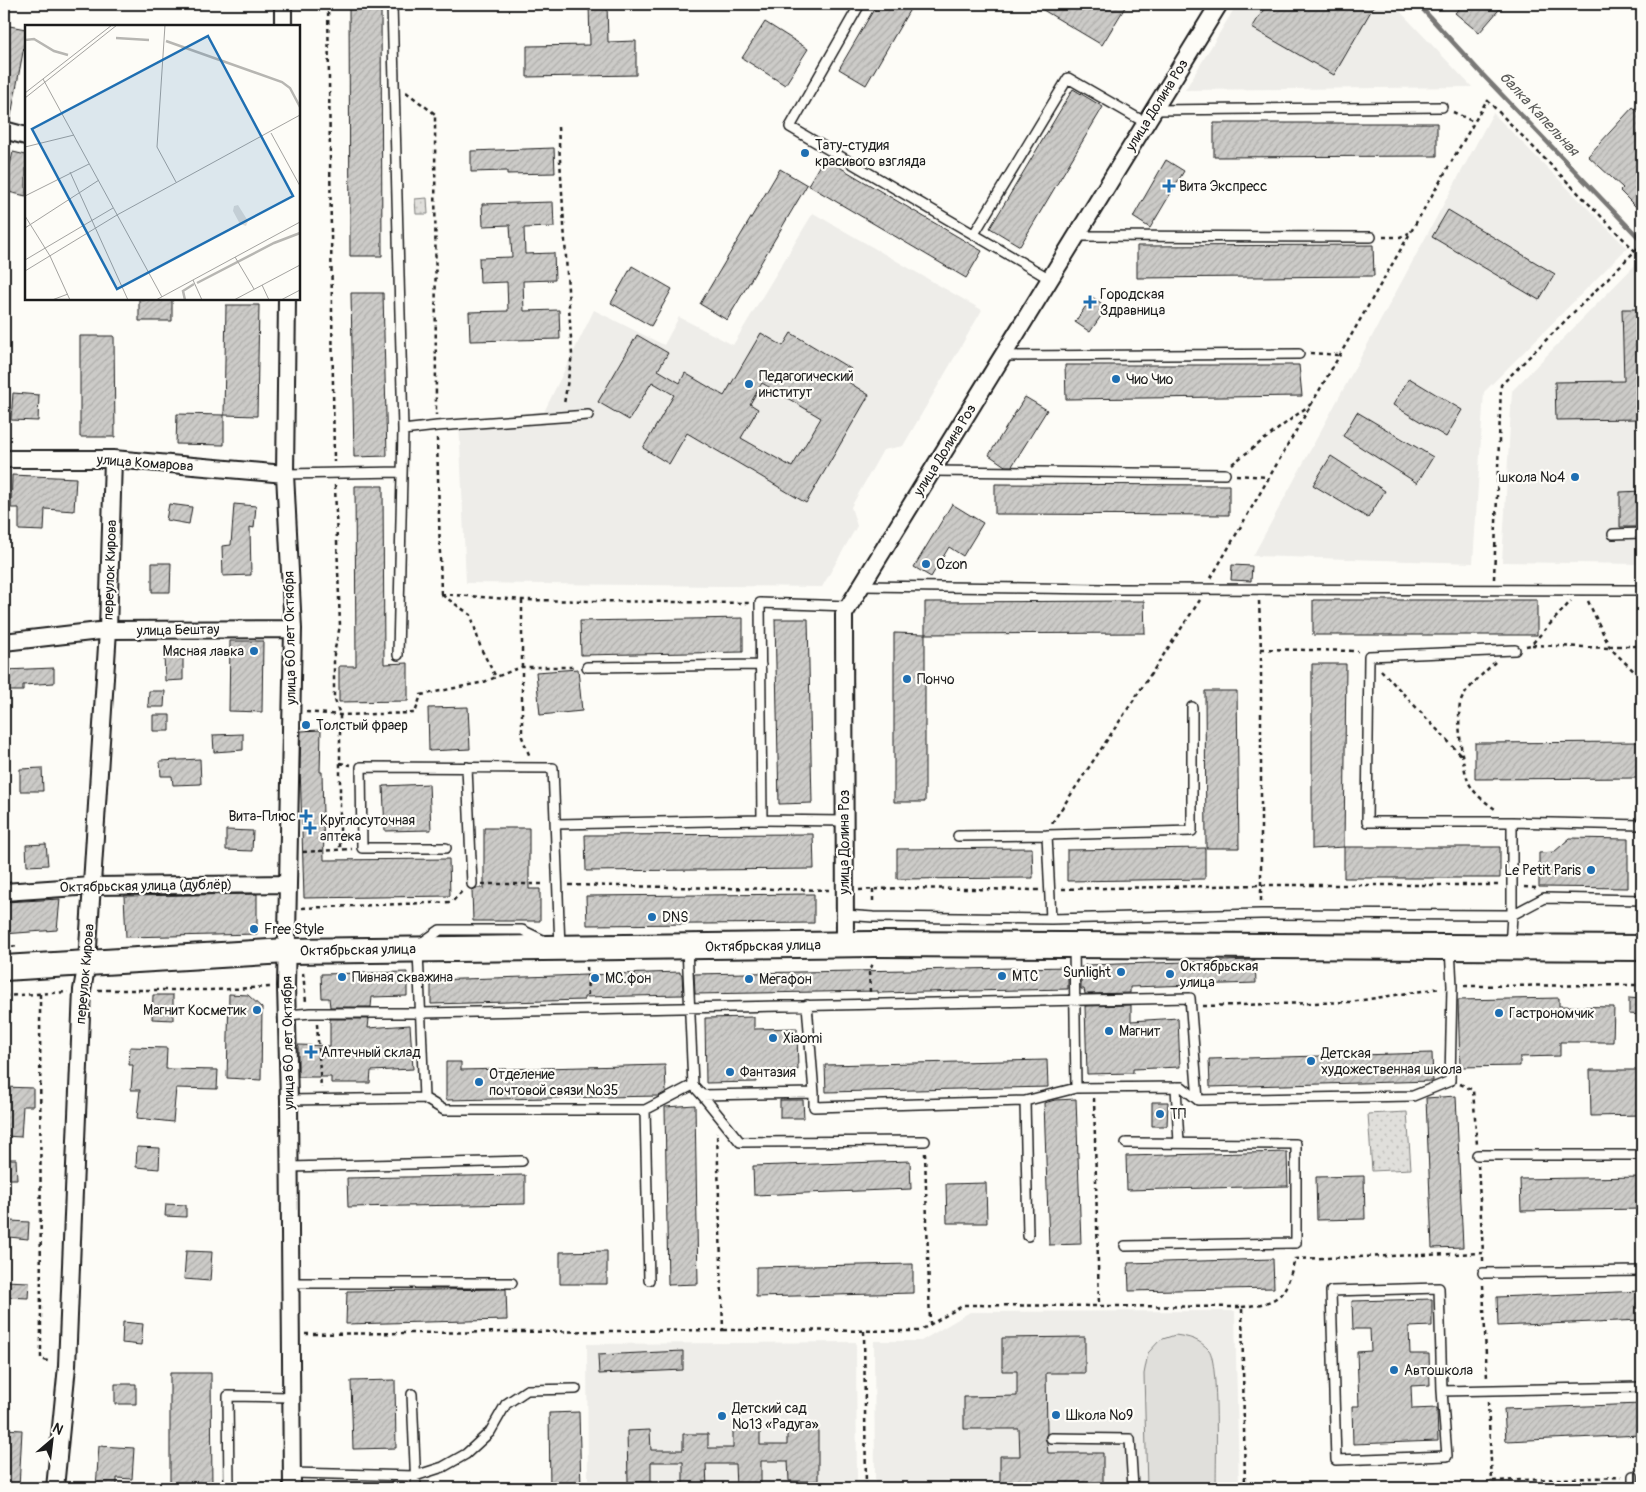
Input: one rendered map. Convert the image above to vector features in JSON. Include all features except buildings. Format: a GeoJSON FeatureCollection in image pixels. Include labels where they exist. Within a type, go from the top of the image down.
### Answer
{"type":"FeatureCollection","features":[{"type":"Feature","properties":{"kind":"main road","name":"Октябрьская улица"},"geometry":{"type":"LineString","coordinates":[[4,968],[287,951],[416,949],[874,944],[1642,948]]}},
{"type":"Feature","properties":{"kind":"street"},"geometry":{"type":"LineString","coordinates":[[283,4],[283,25]]}},
{"type":"Feature","properties":{"kind":"street","name":"улица Долина Роз"},"geometry":{"type":"LineString","coordinates":[[845,945],[844,614],[1219,4]]}},
{"type":"Feature","properties":{"kind":"street"},"geometry":{"type":"LineString","coordinates":[[4,130],[25,136]]}},
{"type":"Feature","properties":{"kind":"street","name":"улица 60 лет Октября"},"geometry":{"type":"LineString","coordinates":[[287,300],[285,474],[293,628],[286,986],[290,1167],[292,1481]]}},
{"type":"Feature","properties":{"kind":"street","name":"улица Комарова"},"geometry":{"type":"LineString","coordinates":[[4,459],[113,459],[285,474]]}},
{"type":"Feature","properties":{"kind":"street","name":"переулок Кирова"},"geometry":{"type":"LineString","coordinates":[[55,1488],[67,1366],[82,990],[87,964],[108,630],[113,459]]}},
{"type":"Feature","properties":{"kind":"street","name":"улица Бештау"},"geometry":{"type":"LineString","coordinates":[[4,642],[108,630],[293,628]]}},
{"type":"Feature","properties":{"kind":"street","name":"Октябрьская улица (дублёр)"},"geometry":{"type":"LineString","coordinates":[[4,892],[92,886],[288,884]]}},
{"type":"Feature","properties":{"kind":"lane"},"geometry":{"type":"LineString","coordinates":[[392,4],[404,430],[398,655]]}},
{"type":"Feature","properties":{"kind":"lane"},"geometry":{"type":"LineString","coordinates":[[860,4],[790,127],[1050,279]]}},
{"type":"Feature","properties":{"kind":"lane"},"geometry":{"type":"LineString","coordinates":[[974,234],[1068,78],[1150,116],[1442,107]]}},
{"type":"Feature","properties":{"kind":"lane"},"geometry":{"type":"LineString","coordinates":[[1076,236],[1371,237]]}},
{"type":"Feature","properties":{"kind":"lane"},"geometry":{"type":"LineString","coordinates":[[1003,356],[1299,354]]}},
{"type":"Feature","properties":{"kind":"lane"},"geometry":{"type":"LineString","coordinates":[[404,430],[588,415]]}},
{"type":"Feature","properties":{"kind":"lane"},"geometry":{"type":"LineString","coordinates":[[932,471],[1225,474]]}},
{"type":"Feature","properties":{"kind":"lane"},"geometry":{"type":"LineString","coordinates":[[285,474],[402,472]]}},
{"type":"Feature","properties":{"kind":"lane"},"geometry":{"type":"LineString","coordinates":[[1613,534],[1642,534]]}},
{"type":"Feature","properties":{"kind":"lane"},"geometry":{"type":"LineString","coordinates":[[862,586],[1207,590],[1642,590]]}},
{"type":"Feature","properties":{"kind":"lane"},"geometry":{"type":"LineString","coordinates":[[762,820],[760,603],[850,606]]}},
{"type":"Feature","properties":{"kind":"lane"},"geometry":{"type":"LineString","coordinates":[[1515,650],[1369,656],[1367,822],[1512,822],[1642,825]]}},
{"type":"Feature","properties":{"kind":"lane"},"geometry":{"type":"LineString","coordinates":[[587,667],[761,665]]}},
{"type":"Feature","properties":{"kind":"lane"},"geometry":{"type":"LineString","coordinates":[[958,836],[1192,831],[1192,707]]}},
{"type":"Feature","properties":{"kind":"lane"},"geometry":{"type":"LineString","coordinates":[[446,848],[362,848],[361,767],[553,768],[560,948]]}},
{"type":"Feature","properties":{"kind":"lane"},"geometry":{"type":"LineString","coordinates":[[467,767],[472,884]]}},
{"type":"Feature","properties":{"kind":"lane"},"geometry":{"type":"LineString","coordinates":[[556,824],[762,820],[844,821]]}},
{"type":"Feature","properties":{"kind":"lane"},"geometry":{"type":"LineString","coordinates":[[1510,948],[1512,822]]}},
{"type":"Feature","properties":{"kind":"lane"},"geometry":{"type":"LineString","coordinates":[[1047,835],[1050,919]]}},
{"type":"Feature","properties":{"kind":"lane"},"geometry":{"type":"LineString","coordinates":[[845,915],[1050,919],[1261,914],[1512,915],[1544,898],[1642,900]]}},
{"type":"Feature","properties":{"kind":"lane"},"geometry":{"type":"LineString","coordinates":[[1074,946],[1076,1088]]}},
{"type":"Feature","properties":{"kind":"lane"},"geometry":{"type":"LineString","coordinates":[[687,947],[693,1085],[740,1142],[925,1141]]}},
{"type":"Feature","properties":{"kind":"lane"},"geometry":{"type":"LineString","coordinates":[[807,1005],[814,1107],[1025,1101],[1076,1088],[1176,1087],[1182,1088],[1198,1100],[1412,1096],[1450,1080],[1452,986],[1450,948]]}},
{"type":"Feature","properties":{"kind":"lane"},"geometry":{"type":"LineString","coordinates":[[416,949],[421,1013],[424,1098]]}},
{"type":"Feature","properties":{"kind":"lane"},"geometry":{"type":"LineString","coordinates":[[288,1015],[311,1013],[421,1013],[1190,998],[1198,1100]]}},
{"type":"Feature","properties":{"kind":"lane"},"geometry":{"type":"LineString","coordinates":[[289,1100],[424,1098],[444,1110],[645,1110],[693,1085]]}},
{"type":"Feature","properties":{"kind":"lane"},"geometry":{"type":"LineString","coordinates":[[1176,1087],[1179,1143]]}},
{"type":"Feature","properties":{"kind":"lane"},"geometry":{"type":"LineString","coordinates":[[702,1095],[814,1094]]}},
{"type":"Feature","properties":{"kind":"lane"},"geometry":{"type":"LineString","coordinates":[[1025,1101],[1028,1236]]}},
{"type":"Feature","properties":{"kind":"lane"},"geometry":{"type":"LineString","coordinates":[[645,1110],[649,1280]]}},
{"type":"Feature","properties":{"kind":"lane"},"geometry":{"type":"LineString","coordinates":[[1126,1143],[1296,1144],[1296,1243],[1126,1246]]}},
{"type":"Feature","properties":{"kind":"lane"},"geometry":{"type":"LineString","coordinates":[[1477,1155],[1642,1155]]}},
{"type":"Feature","properties":{"kind":"lane"},"geometry":{"type":"LineString","coordinates":[[290,1167],[522,1161]]}},
{"type":"Feature","properties":{"kind":"lane"},"geometry":{"type":"LineString","coordinates":[[1483,1273],[1642,1271]]}},
{"type":"Feature","properties":{"kind":"lane"},"geometry":{"type":"LineString","coordinates":[[290,1283],[512,1283]]}},
{"type":"Feature","properties":{"kind":"lane"},"geometry":{"type":"LineString","coordinates":[[1439,1288],[1442,1391],[1447,1456],[1336,1460],[1331,1291],[1439,1288]]}},
{"type":"Feature","properties":{"kind":"lane"},"geometry":{"type":"LineString","coordinates":[[1442,1391],[1642,1386]]}},
{"type":"Feature","properties":{"kind":"lane"},"geometry":{"type":"LineString","coordinates":[[292,1481],[415,1476],[443,1467],[466,1454],[490,1432],[506,1404],[527,1390],[576,1388]]}},
{"type":"Feature","properties":{"kind":"lane"},"geometry":{"type":"LineString","coordinates":[[412,1394],[416,1488]]}},
{"type":"Feature","properties":{"kind":"lane"},"geometry":{"type":"LineString","coordinates":[[229,1488],[228,1396],[291,1398]]}},
{"type":"Feature","properties":{"kind":"lane"},"geometry":{"type":"LineString","coordinates":[[1051,1438],[1130,1439],[1133,1488]]}},
{"type":"Feature","properties":{"kind":"lane"},"geometry":{"type":"LineString","coordinates":[[1633,1476],[1633,1488]]}},
{"type":"Feature","properties":{"kind":"path"},"geometry":{"type":"LineString","coordinates":[[289,853],[340,849],[340,715],[334,697],[334,654],[340,626],[334,473],[328,4]]}},
{"type":"Feature","properties":{"kind":"path"},"geometry":{"type":"LineString","coordinates":[[394,83],[435,114],[436,426],[440,594]]}},
{"type":"Feature","properties":{"kind":"path"},"geometry":{"type":"LineString","coordinates":[[1047,835],[1050,826],[1207,590],[1209,582],[1269,477],[1487,100],[1642,258]]}},
{"type":"Feature","properties":{"kind":"path"},"geometry":{"type":"LineString","coordinates":[[1442,107],[1474,122]]}},
{"type":"Feature","properties":{"kind":"path"},"geometry":{"type":"LineString","coordinates":[[558,127],[572,355],[562,417]]}},
{"type":"Feature","properties":{"kind":"path"},"geometry":{"type":"LineString","coordinates":[[1371,237],[1400,237],[1410,232]]}},
{"type":"Feature","properties":{"kind":"path"},"geometry":{"type":"LineString","coordinates":[[1493,590],[1501,385],[1642,244]]}},
{"type":"Feature","properties":{"kind":"path"},"geometry":{"type":"LineString","coordinates":[[1299,354],[1339,355]]}},
{"type":"Feature","properties":{"kind":"path"},"geometry":{"type":"LineString","coordinates":[[1225,474],[1232,464],[1312,403]]}},
{"type":"Feature","properties":{"kind":"path"},"geometry":{"type":"LineString","coordinates":[[1225,474],[1269,477]]}},
{"type":"Feature","properties":{"kind":"path"},"geometry":{"type":"LineString","coordinates":[[1260,590],[1261,914]]}},
{"type":"Feature","properties":{"kind":"path"},"geometry":{"type":"LineString","coordinates":[[1531,645],[1581,590],[1585,593],[1610,647],[1642,679]]}},
{"type":"Feature","properties":{"kind":"path"},"geometry":{"type":"LineString","coordinates":[[440,594],[522,600],[760,603]]}},
{"type":"Feature","properties":{"kind":"path"},"geometry":{"type":"LineString","coordinates":[[440,594],[470,616],[481,650],[496,677]]}},
{"type":"Feature","properties":{"kind":"path"},"geometry":{"type":"LineString","coordinates":[[522,600],[522,737],[535,767]]}},
{"type":"Feature","properties":{"kind":"path"},"geometry":{"type":"LineString","coordinates":[[1512,822],[1482,800],[1468,782],[1462,756],[1460,703],[1473,684],[1499,657],[1531,645],[1642,646]]}},
{"type":"Feature","properties":{"kind":"path"},"geometry":{"type":"LineString","coordinates":[[340,715],[414,713],[421,695],[484,682],[521,667],[587,667]]}},
{"type":"Feature","properties":{"kind":"path"},"geometry":{"type":"LineString","coordinates":[[288,908],[452,902],[468,884],[845,890],[901,888],[1049,890],[1261,885],[1512,886],[1544,889]]}},
{"type":"Feature","properties":{"kind":"path"},"geometry":{"type":"LineString","coordinates":[[4,947],[21,946]]}},
{"type":"Feature","properties":{"kind":"path"},"geometry":{"type":"LineString","coordinates":[[1452,986],[1642,985]]}},
{"type":"Feature","properties":{"kind":"path"},"geometry":{"type":"LineString","coordinates":[[4,996],[57,994],[82,990],[211,990],[286,986]]}},
{"type":"Feature","properties":{"kind":"path"},"geometry":{"type":"LineString","coordinates":[[40,994],[41,1359],[67,1366]]}},
{"type":"Feature","properties":{"kind":"path"},"geometry":{"type":"LineString","coordinates":[[311,1013],[316,1017],[322,1099]]}},
{"type":"Feature","properties":{"kind":"path"},"geometry":{"type":"LineString","coordinates":[[1094,1088],[1100,1306]]}},
{"type":"Feature","properties":{"kind":"path"},"geometry":{"type":"LineString","coordinates":[[716,1112],[723,1330]]}},
{"type":"Feature","properties":{"kind":"path"},"geometry":{"type":"LineString","coordinates":[[925,1141],[930,1324]]}},
{"type":"Feature","properties":{"kind":"path"},"geometry":{"type":"LineString","coordinates":[[291,1334],[723,1330],[919,1331],[964,1305],[1242,1307],[1264,1304],[1280,1296],[1289,1281],[1295,1259],[1296,1243]]}},
{"type":"Feature","properties":{"kind":"path"},"geometry":{"type":"LineString","coordinates":[[1295,1259],[1482,1253],[1492,1482],[1487,1488]]}},
{"type":"Feature","properties":{"kind":"path"},"geometry":{"type":"LineString","coordinates":[[1242,1307],[1245,1488]]}},
{"type":"Feature","properties":{"kind":"path"},"geometry":{"type":"LineString","coordinates":[[864,1331],[866,1488]]}},
{"type":"Feature","properties":{"kind":"path"},"geometry":{"type":"LineString","coordinates":[[1492,1482],[1633,1476]]}},
{"type":"Feature","properties":{"kind":"shaded area"},"geometry":{"type":"Polygon","coordinates":[[[1237,4],[1393,4],[1472,87],[1185,90],[1237,4]]]}},
{"type":"Feature","properties":{"kind":"shaded area"},"geometry":{"type":"Polygon","coordinates":[[[1493,113],[1627,248],[1484,392],[1473,563],[1253,556],[1493,113]]]}},
{"type":"Feature","properties":{"kind":"shaded area"},"geometry":{"type":"Polygon","coordinates":[[[427,198],[428,214],[416,214],[415,199],[427,198]]]}},
{"type":"Feature","properties":{"kind":"shaded area","name":"Педагогический институт"},"geometry":{"type":"Polygon","coordinates":[[[813,213],[982,310],[903,446],[883,450],[851,507],[857,526],[822,587],[466,583],[459,420],[544,412],[594,310],[664,345],[679,317],[733,345],[813,213]]]}},
{"type":"Feature","properties":{"kind":"shaded area","name":"школа №4"},"geometry":{"type":"Polygon","coordinates":[[[1638,262],[1642,267],[1642,564],[1502,562],[1512,391],[1638,262]]]}},
{"type":"Feature","properties":{"kind":"shaded area"},"geometry":{"type":"Polygon","coordinates":[[[1407,1112],[1411,1169],[1372,1171],[1368,1114],[1407,1112]]]}},
{"type":"Feature","properties":{"kind":"shaded area","name":"Школа №9"},"geometry":{"type":"Polygon","coordinates":[[[1235,1311],[1239,1488],[875,1488],[874,1341],[921,1341],[970,1312],[1235,1311]]]}},
{"type":"Feature","properties":{"kind":"shaded area"},"geometry":{"type":"Polygon","coordinates":[[[1175,1335],[1198,1341],[1209,1350],[1212,1359],[1216,1394],[1216,1488],[1147,1488],[1144,1374],[1148,1353],[1160,1340],[1175,1335]]]}},
{"type":"Feature","properties":{"kind":"shaded area","name":"Детский сад №13 «Радуга»"},"geometry":{"type":"Polygon","coordinates":[[[856,1342],[857,1488],[588,1488],[587,1344],[856,1342]]]}},
{"type":"Feature","properties":{"kind":"waterway","name":"балка Капельная"},"geometry":{"type":"LineString","coordinates":[[1418,4],[1482,74],[1642,241]]}},
{"type":"Feature","properties":{"kind":"place","name":"Тату-студия красивого взгляда"},"geometry":{"type":"Point","coordinates":[805,153]}},
{"type":"Feature","properties":{"kind":"place","name":"Вита Экспресс"},"geometry":{"type":"Point","coordinates":[1169,186]}},
{"type":"Feature","properties":{"kind":"place","name":"Городская Здравница"},"geometry":{"type":"Point","coordinates":[1090,302]}},
{"type":"Feature","properties":{"kind":"place","name":"Чио Чио"},"geometry":{"type":"Point","coordinates":[1116,379]}},
{"type":"Feature","properties":{"kind":"place","name":"Педагогический институт"},"geometry":{"type":"Point","coordinates":[749,384]}},
{"type":"Feature","properties":{"kind":"place","name":"школа №4"},"geometry":{"type":"Point","coordinates":[1575,477]}},
{"type":"Feature","properties":{"kind":"place","name":"Ozon"},"geometry":{"type":"Point","coordinates":[926,564]}},
{"type":"Feature","properties":{"kind":"place","name":"Мясная лавка"},"geometry":{"type":"Point","coordinates":[254,651]}},
{"type":"Feature","properties":{"kind":"place","name":"Пончо"},"geometry":{"type":"Point","coordinates":[907,679]}},
{"type":"Feature","properties":{"kind":"place","name":"Толстый фраер"},"geometry":{"type":"Point","coordinates":[306,725]}},
{"type":"Feature","properties":{"kind":"place","name":"Вита-Плюс"},"geometry":{"type":"Point","coordinates":[306,816]}},
{"type":"Feature","properties":{"kind":"place","name":"Круглосуточная аптека"},"geometry":{"type":"Point","coordinates":[310,828]}},
{"type":"Feature","properties":{"kind":"place","name":"Le Petit Paris"},"geometry":{"type":"Point","coordinates":[1591,870]}},
{"type":"Feature","properties":{"kind":"place","name":"DNS"},"geometry":{"type":"Point","coordinates":[652,917]}},
{"type":"Feature","properties":{"kind":"place","name":"Free Style"},"geometry":{"type":"Point","coordinates":[254,929]}},
{"type":"Feature","properties":{"kind":"place","name":"Sunlight"},"geometry":{"type":"Point","coordinates":[1121,972]}},
{"type":"Feature","properties":{"kind":"place","name":"Октябрьская улица"},"geometry":{"type":"Point","coordinates":[1170,974]}},
{"type":"Feature","properties":{"kind":"place","name":"МТС"},"geometry":{"type":"Point","coordinates":[1002,976]}},
{"type":"Feature","properties":{"kind":"place","name":"Пивная скважина"},"geometry":{"type":"Point","coordinates":[342,977]}},
{"type":"Feature","properties":{"kind":"place","name":"МС.фон"},"geometry":{"type":"Point","coordinates":[595,978]}},
{"type":"Feature","properties":{"kind":"place","name":"Мегафон"},"geometry":{"type":"Point","coordinates":[749,979]}},
{"type":"Feature","properties":{"kind":"place","name":"Магнит Косметик"},"geometry":{"type":"Point","coordinates":[257,1010]}},
{"type":"Feature","properties":{"kind":"place","name":"Гастрономчик"},"geometry":{"type":"Point","coordinates":[1499,1013]}},
{"type":"Feature","properties":{"kind":"place","name":"Магнит"},"geometry":{"type":"Point","coordinates":[1109,1031]}},
{"type":"Feature","properties":{"kind":"place","name":"Xiaomi"},"geometry":{"type":"Point","coordinates":[773,1038]}},
{"type":"Feature","properties":{"kind":"place","name":"Аптечный склад"},"geometry":{"type":"Point","coordinates":[311,1052]}},
{"type":"Feature","properties":{"kind":"place","name":"Детская художественная школа"},"geometry":{"type":"Point","coordinates":[1311,1061]}},
{"type":"Feature","properties":{"kind":"place","name":"Фантазия"},"geometry":{"type":"Point","coordinates":[730,1072]}},
{"type":"Feature","properties":{"kind":"place","name":"Отделение почтовой связи №35"},"geometry":{"type":"Point","coordinates":[479,1082]}},
{"type":"Feature","properties":{"kind":"place","name":"ТП"},"geometry":{"type":"Point","coordinates":[1160,1114]}},
{"type":"Feature","properties":{"kind":"place","name":"Автошкола"},"geometry":{"type":"Point","coordinates":[1394,1370]}},
{"type":"Feature","properties":{"kind":"place","name":"Школа №9"},"geometry":{"type":"Point","coordinates":[1056,1415]}},
{"type":"Feature","properties":{"kind":"place","name":"Детский сад №13 «Радуга»"},"geometry":{"type":"Point","coordinates":[722,1416]}}]}
